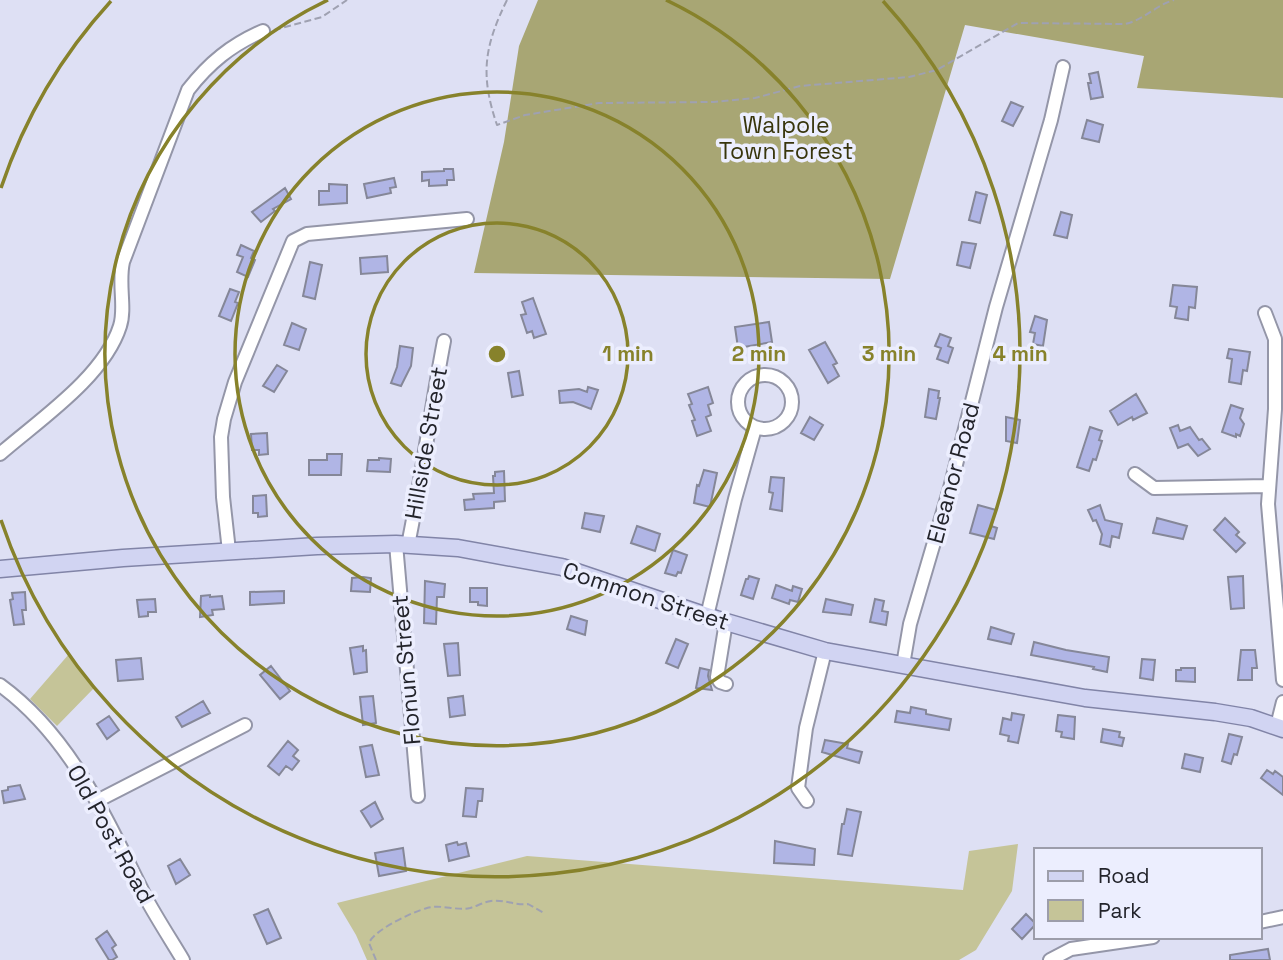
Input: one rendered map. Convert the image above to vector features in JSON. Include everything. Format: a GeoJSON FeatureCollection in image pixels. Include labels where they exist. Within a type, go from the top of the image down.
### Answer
{"type":"FeatureCollection","features":[{"type":"Feature","properties":{"kind":"main road","name":"Common Street"},"geometry":{"type":"LineString","coordinates":[[0,569],[229,551],[402,545],[458,548],[562,567],[707,616],[825,651],[1085,698],[1215,712],[1280,727]]}},
{"type":"Feature","properties":{"kind":"street"},"geometry":{"type":"LineString","coordinates":[[0,454],[77,387],[111,346],[122,321],[120,275],[188,90],[205,69],[227,50],[263,31]]}},
{"type":"Feature","properties":{"kind":"street","name":"Eleanor Road"},"geometry":{"type":"LineString","coordinates":[[903,665],[910,624],[950,488],[996,307],[1051,120],[1063,67]]}},
{"type":"Feature","properties":{"kind":"street"},"geometry":{"type":"LineString","coordinates":[[229,551],[221,449],[226,410],[262,312],[293,241],[302,235],[316,233],[467,219]]}},
{"type":"Feature","properties":{"kind":"street"},"geometry":{"type":"LineString","coordinates":[[1265,313],[1275,339],[1276,356],[1275,410],[1268,486],[1283,680]]}},
{"type":"Feature","properties":{"kind":"street","name":"Hillside Street"},"geometry":{"type":"LineString","coordinates":[[402,545],[418,496],[444,341]]}},
{"type":"Feature","properties":{"kind":"street"},"geometry":{"type":"LineString","coordinates":[[761,375],[774,376],[785,383],[792,395],[789,414],[775,427],[755,428],[741,415],[738,396],[749,380],[761,375]]}},
{"type":"Feature","properties":{"kind":"street"},"geometry":{"type":"LineString","coordinates":[[707,616],[755,428]]}},
{"type":"Feature","properties":{"kind":"street"},"geometry":{"type":"LineString","coordinates":[[1135,474],[1154,488],[1268,486]]}},
{"type":"Feature","properties":{"kind":"street","name":"Flonun Street"},"geometry":{"type":"LineString","coordinates":[[402,545],[418,796]]}},
{"type":"Feature","properties":{"kind":"street"},"geometry":{"type":"LineString","coordinates":[[726,622],[717,670],[720,682],[726,684]]}},
{"type":"Feature","properties":{"kind":"street"},"geometry":{"type":"LineString","coordinates":[[807,801],[798,788],[806,729],[825,651]]}},
{"type":"Feature","properties":{"kind":"street","name":"Old Post Road"},"geometry":{"type":"LineString","coordinates":[[0,685],[37,716],[74,765],[97,801],[149,903],[183,960]]}},
{"type":"Feature","properties":{"kind":"street"},"geometry":{"type":"LineString","coordinates":[[1280,727],[1283,702]]}},
{"type":"Feature","properties":{"kind":"street"},"geometry":{"type":"LineString","coordinates":[[97,801],[245,724]]}},
{"type":"Feature","properties":{"kind":"street"},"geometry":{"type":"LineString","coordinates":[[1262,922],[1283,917]]}},
{"type":"Feature","properties":{"kind":"street"},"geometry":{"type":"LineString","coordinates":[[1050,960],[1071,949],[1139,939]]}},
{"type":"Feature","properties":{"kind":"path"},"geometry":{"type":"LineString","coordinates":[[263,31],[314,20],[346,0]]}},
{"type":"Feature","properties":{"kind":"path"},"geometry":{"type":"LineString","coordinates":[[507,0],[489,47],[485,73],[488,96],[497,125],[524,116],[599,103],[714,102],[755,98],[800,86],[909,77],[937,70],[1018,23],[1125,24],[1138,20],[1155,8],[1174,0]]}},
{"type":"Feature","properties":{"kind":"path"},"geometry":{"type":"LineString","coordinates":[[376,960],[369,943],[372,935],[404,916],[427,908],[452,910],[470,908],[489,901],[507,901],[517,905],[528,904],[544,913]]}},
{"type":"Feature","properties":{"kind":"green space","name":"Walpole Town Forest"},"geometry":{"type":"Polygon","coordinates":[[[538,0],[1283,0],[1283,98],[1137,88],[1144,56],[965,25],[890,279],[474,273],[504,142],[519,46],[538,0]]]}},
{"type":"Feature","properties":{"kind":"green space"},"geometry":{"type":"Polygon","coordinates":[[[69,654],[95,687],[57,726],[30,699],[69,654]]]}},
{"type":"Feature","properties":{"kind":"green space"},"geometry":{"type":"Polygon","coordinates":[[[1018,844],[1012,891],[976,950],[959,960],[367,960],[337,903],[527,856],[963,890],[969,851],[1018,844]]]}},
{"type":"Feature","properties":{"kind":"building"},"geometry":{"type":"Polygon","coordinates":[[[1098,72],[1103,97],[1091,99],[1089,74],[1098,72]]]}},
{"type":"Feature","properties":{"kind":"building"},"geometry":{"type":"Polygon","coordinates":[[[1011,102],[1023,107],[1013,126],[1002,121],[1011,102]]]}},
{"type":"Feature","properties":{"kind":"building"},"geometry":{"type":"Polygon","coordinates":[[[1087,120],[1103,125],[1099,142],[1082,138],[1087,120]]]}},
{"type":"Feature","properties":{"kind":"building"},"geometry":{"type":"Polygon","coordinates":[[[453,169],[454,180],[447,180],[447,185],[429,186],[429,180],[422,181],[422,172],[453,169]]]}},
{"type":"Feature","properties":{"kind":"building"},"geometry":{"type":"Polygon","coordinates":[[[394,178],[396,187],[390,188],[391,193],[367,198],[364,184],[394,178]]]}},
{"type":"Feature","properties":{"kind":"building"},"geometry":{"type":"Polygon","coordinates":[[[329,184],[347,185],[347,203],[319,205],[319,191],[329,191],[329,184]]]}},
{"type":"Feature","properties":{"kind":"building"},"geometry":{"type":"Polygon","coordinates":[[[285,188],[291,199],[273,209],[275,211],[261,222],[252,212],[285,188]]]}},
{"type":"Feature","properties":{"kind":"building"},"geometry":{"type":"Polygon","coordinates":[[[976,192],[987,195],[980,223],[969,220],[976,192]]]}},
{"type":"Feature","properties":{"kind":"building"},"geometry":{"type":"Polygon","coordinates":[[[1061,212],[1072,215],[1067,238],[1054,235],[1061,212]]]}},
{"type":"Feature","properties":{"kind":"building"},"geometry":{"type":"Polygon","coordinates":[[[962,242],[976,244],[970,268],[957,265],[962,242]]]}},
{"type":"Feature","properties":{"kind":"building"},"geometry":{"type":"Polygon","coordinates":[[[241,245],[254,251],[251,258],[255,260],[248,277],[237,272],[243,257],[237,255],[241,245]]]}},
{"type":"Feature","properties":{"kind":"building"},"geometry":{"type":"Polygon","coordinates":[[[387,256],[388,272],[361,274],[360,258],[387,256]]]}},
{"type":"Feature","properties":{"kind":"building"},"geometry":{"type":"Polygon","coordinates":[[[310,262],[322,265],[315,299],[303,296],[310,262]]]}},
{"type":"Feature","properties":{"kind":"building"},"geometry":{"type":"Polygon","coordinates":[[[1173,285],[1197,287],[1195,308],[1189,307],[1188,320],[1175,318],[1177,307],[1170,306],[1173,285]]]}},
{"type":"Feature","properties":{"kind":"building"},"geometry":{"type":"Polygon","coordinates":[[[230,289],[239,292],[231,321],[219,316],[230,289]]]}},
{"type":"Feature","properties":{"kind":"building"},"geometry":{"type":"Polygon","coordinates":[[[533,298],[546,334],[534,338],[532,331],[527,333],[521,315],[526,314],[522,302],[533,298]]]}},
{"type":"Feature","properties":{"kind":"building"},"geometry":{"type":"Polygon","coordinates":[[[1035,316],[1047,320],[1043,346],[1033,344],[1035,333],[1030,332],[1035,316]]]}},
{"type":"Feature","properties":{"kind":"building"},"geometry":{"type":"Polygon","coordinates":[[[769,322],[772,342],[738,348],[735,327],[769,322]]]}},
{"type":"Feature","properties":{"kind":"building"},"geometry":{"type":"Polygon","coordinates":[[[292,323],[306,329],[299,350],[284,345],[292,323]]]}},
{"type":"Feature","properties":{"kind":"building"},"geometry":{"type":"Polygon","coordinates":[[[940,334],[951,338],[948,346],[953,348],[948,363],[937,359],[941,348],[935,346],[940,334]]]}},
{"type":"Feature","properties":{"kind":"building"},"geometry":{"type":"Polygon","coordinates":[[[825,342],[837,363],[833,365],[839,376],[828,383],[809,350],[825,342]]]}},
{"type":"Feature","properties":{"kind":"building"},"geometry":{"type":"Polygon","coordinates":[[[400,346],[413,348],[411,366],[401,386],[391,383],[400,346]]]}},
{"type":"Feature","properties":{"kind":"building"},"geometry":{"type":"Polygon","coordinates":[[[1229,349],[1250,352],[1247,371],[1243,370],[1241,384],[1229,382],[1232,359],[1227,358],[1229,349]]]}},
{"type":"Feature","properties":{"kind":"building"},"geometry":{"type":"Polygon","coordinates":[[[277,365],[287,371],[274,392],[263,386],[277,365]]]}},
{"type":"Feature","properties":{"kind":"building"},"geometry":{"type":"Polygon","coordinates":[[[519,371],[523,395],[512,397],[508,373],[519,371]]]}},
{"type":"Feature","properties":{"kind":"building"},"geometry":{"type":"Polygon","coordinates":[[[588,387],[598,390],[591,409],[573,402],[560,403],[559,391],[579,389],[587,392],[588,387]]]}},
{"type":"Feature","properties":{"kind":"building"},"geometry":{"type":"Polygon","coordinates":[[[708,387],[713,403],[708,405],[711,415],[706,417],[711,431],[697,436],[688,394],[708,387]]]}},
{"type":"Feature","properties":{"kind":"building"},"geometry":{"type":"Polygon","coordinates":[[[929,389],[939,391],[936,419],[925,417],[929,389]]]}},
{"type":"Feature","properties":{"kind":"building"},"geometry":{"type":"Polygon","coordinates":[[[1136,394],[1147,413],[1118,425],[1110,411],[1136,394]]]}},
{"type":"Feature","properties":{"kind":"building"},"geometry":{"type":"Polygon","coordinates":[[[1231,405],[1243,409],[1240,418],[1244,424],[1240,436],[1236,434],[1236,437],[1222,432],[1231,405]]]}},
{"type":"Feature","properties":{"kind":"building"},"geometry":{"type":"Polygon","coordinates":[[[810,417],[823,425],[814,440],[801,433],[810,417]]]}},
{"type":"Feature","properties":{"kind":"building"},"geometry":{"type":"Polygon","coordinates":[[[1006,417],[1020,420],[1017,443],[1006,441],[1006,417]]]}},
{"type":"Feature","properties":{"kind":"building"},"geometry":{"type":"Polygon","coordinates":[[[1178,425],[1180,431],[1190,427],[1210,449],[1198,456],[1188,444],[1178,448],[1170,428],[1178,425]]]}},
{"type":"Feature","properties":{"kind":"building"},"geometry":{"type":"Polygon","coordinates":[[[1090,427],[1102,431],[1099,440],[1102,441],[1089,471],[1077,467],[1090,427]]]}},
{"type":"Feature","properties":{"kind":"building"},"geometry":{"type":"Polygon","coordinates":[[[267,433],[268,454],[259,455],[259,450],[252,450],[251,434],[267,433]]]}},
{"type":"Feature","properties":{"kind":"building"},"geometry":{"type":"Polygon","coordinates":[[[327,454],[342,454],[341,475],[309,475],[309,460],[327,460],[327,454]]]}},
{"type":"Feature","properties":{"kind":"building"},"geometry":{"type":"Polygon","coordinates":[[[391,459],[390,472],[367,471],[368,460],[391,459]]]}},
{"type":"Feature","properties":{"kind":"building"},"geometry":{"type":"Polygon","coordinates":[[[704,470],[717,473],[710,507],[694,503],[697,485],[699,486],[704,470]]]}},
{"type":"Feature","properties":{"kind":"building"},"geometry":{"type":"Polygon","coordinates":[[[504,471],[505,501],[494,502],[494,508],[465,510],[464,500],[474,499],[473,494],[494,493],[493,476],[495,472],[504,471]]]}},
{"type":"Feature","properties":{"kind":"building"},"geometry":{"type":"Polygon","coordinates":[[[771,477],[784,478],[782,511],[770,509],[773,493],[769,492],[771,477]]]}},
{"type":"Feature","properties":{"kind":"building"},"geometry":{"type":"Polygon","coordinates":[[[266,495],[267,516],[258,517],[258,513],[253,513],[253,496],[266,495]]]}},
{"type":"Feature","properties":{"kind":"building"},"geometry":{"type":"Polygon","coordinates":[[[978,505],[996,510],[991,526],[997,528],[994,539],[970,533],[978,505]]]}},
{"type":"Feature","properties":{"kind":"building"},"geometry":{"type":"Polygon","coordinates":[[[1100,505],[1105,520],[1122,524],[1119,538],[1112,536],[1110,547],[1100,544],[1102,534],[1088,510],[1100,505]]]}},
{"type":"Feature","properties":{"kind":"building"},"geometry":{"type":"Polygon","coordinates":[[[585,513],[604,516],[600,532],[582,528],[585,513]]]}},
{"type":"Feature","properties":{"kind":"building"},"geometry":{"type":"Polygon","coordinates":[[[1157,518],[1187,526],[1183,539],[1153,533],[1157,518]]]}},
{"type":"Feature","properties":{"kind":"building"},"geometry":{"type":"Polygon","coordinates":[[[1225,518],[1239,532],[1236,535],[1245,543],[1236,552],[1214,530],[1225,518]]]}},
{"type":"Feature","properties":{"kind":"building"},"geometry":{"type":"Polygon","coordinates":[[[637,526],[660,534],[655,551],[631,543],[637,526]]]}},
{"type":"Feature","properties":{"kind":"building"},"geometry":{"type":"Polygon","coordinates":[[[673,550],[687,555],[681,573],[678,572],[676,576],[665,573],[673,550]]]}},
{"type":"Feature","properties":{"kind":"building"},"geometry":{"type":"Polygon","coordinates":[[[749,576],[759,579],[753,599],[741,595],[749,576]]]}},
{"type":"Feature","properties":{"kind":"building"},"geometry":{"type":"Polygon","coordinates":[[[1243,576],[1244,608],[1231,609],[1228,577],[1243,576]]]}},
{"type":"Feature","properties":{"kind":"building"},"geometry":{"type":"Polygon","coordinates":[[[352,578],[371,578],[370,592],[351,591],[352,578]]]}},
{"type":"Feature","properties":{"kind":"building"},"geometry":{"type":"Polygon","coordinates":[[[425,581],[445,584],[444,597],[437,597],[436,624],[424,623],[425,581]]]}},
{"type":"Feature","properties":{"kind":"building"},"geometry":{"type":"Polygon","coordinates":[[[776,585],[792,591],[793,586],[802,589],[798,602],[790,600],[789,604],[772,598],[776,585]]]}},
{"type":"Feature","properties":{"kind":"building"},"geometry":{"type":"Polygon","coordinates":[[[470,588],[487,588],[487,606],[470,602],[470,588]]]}},
{"type":"Feature","properties":{"kind":"building"},"geometry":{"type":"Polygon","coordinates":[[[284,591],[284,603],[250,605],[250,592],[284,591]]]}},
{"type":"Feature","properties":{"kind":"building"},"geometry":{"type":"Polygon","coordinates":[[[25,592],[26,610],[22,610],[24,624],[14,625],[10,600],[13,599],[12,593],[25,592]]]}},
{"type":"Feature","properties":{"kind":"building"},"geometry":{"type":"Polygon","coordinates":[[[201,596],[222,596],[224,609],[212,610],[213,615],[200,617],[201,596]]]}},
{"type":"Feature","properties":{"kind":"building"},"geometry":{"type":"Polygon","coordinates":[[[155,599],[156,612],[148,612],[148,616],[139,617],[137,600],[155,599]]]}},
{"type":"Feature","properties":{"kind":"building"},"geometry":{"type":"Polygon","coordinates":[[[826,599],[853,605],[851,615],[823,612],[826,599]]]}},
{"type":"Feature","properties":{"kind":"building"},"geometry":{"type":"Polygon","coordinates":[[[875,599],[884,601],[882,611],[888,612],[886,625],[870,622],[875,599]]]}},
{"type":"Feature","properties":{"kind":"building"},"geometry":{"type":"Polygon","coordinates":[[[571,616],[587,621],[585,635],[567,629],[571,616]]]}},
{"type":"Feature","properties":{"kind":"building"},"geometry":{"type":"Polygon","coordinates":[[[991,627],[1014,634],[1011,644],[988,639],[991,627]]]}},
{"type":"Feature","properties":{"kind":"building"},"geometry":{"type":"Polygon","coordinates":[[[676,639],[688,644],[678,668],[666,663],[676,639]]]}},
{"type":"Feature","properties":{"kind":"building"},"geometry":{"type":"Polygon","coordinates":[[[1034,642],[1109,657],[1107,672],[1031,655],[1034,642]]]}},
{"type":"Feature","properties":{"kind":"building"},"geometry":{"type":"Polygon","coordinates":[[[458,643],[460,675],[448,676],[444,644],[458,643]]]}},
{"type":"Feature","properties":{"kind":"building"},"geometry":{"type":"Polygon","coordinates":[[[363,646],[363,651],[366,650],[367,672],[354,674],[350,648],[363,646]]]}},
{"type":"Feature","properties":{"kind":"building"},"geometry":{"type":"Polygon","coordinates":[[[1241,650],[1255,650],[1257,668],[1252,668],[1252,680],[1238,680],[1241,650]]]}},
{"type":"Feature","properties":{"kind":"building"},"geometry":{"type":"Polygon","coordinates":[[[141,658],[143,679],[118,681],[116,660],[141,658]]]}},
{"type":"Feature","properties":{"kind":"building"},"geometry":{"type":"Polygon","coordinates":[[[1142,659],[1155,660],[1153,680],[1140,678],[1142,659]]]}},
{"type":"Feature","properties":{"kind":"building"},"geometry":{"type":"Polygon","coordinates":[[[271,666],[290,691],[280,699],[260,675],[271,666]]]}},
{"type":"Feature","properties":{"kind":"building"},"geometry":{"type":"Polygon","coordinates":[[[700,668],[709,670],[712,690],[696,688],[700,668]]]}},
{"type":"Feature","properties":{"kind":"building"},"geometry":{"type":"Polygon","coordinates":[[[1195,668],[1195,682],[1176,681],[1176,670],[1195,668]]]}},
{"type":"Feature","properties":{"kind":"building"},"geometry":{"type":"Polygon","coordinates":[[[373,696],[376,723],[363,725],[360,697],[373,696]]]}},
{"type":"Feature","properties":{"kind":"building"},"geometry":{"type":"Polygon","coordinates":[[[463,696],[465,715],[450,717],[448,698],[463,696]]]}},
{"type":"Feature","properties":{"kind":"building"},"geometry":{"type":"Polygon","coordinates":[[[203,701],[210,713],[182,727],[176,717],[203,701]]]}},
{"type":"Feature","properties":{"kind":"building"},"geometry":{"type":"Polygon","coordinates":[[[911,707],[926,710],[926,714],[951,719],[949,730],[895,722],[897,711],[910,713],[911,707]]]}},
{"type":"Feature","properties":{"kind":"building"},"geometry":{"type":"Polygon","coordinates":[[[1012,713],[1024,715],[1018,743],[1008,741],[1009,736],[1000,734],[1003,718],[1011,720],[1012,713]]]}},
{"type":"Feature","properties":{"kind":"building"},"geometry":{"type":"Polygon","coordinates":[[[1058,715],[1075,717],[1074,739],[1061,737],[1062,732],[1056,731],[1058,715]]]}},
{"type":"Feature","properties":{"kind":"building"},"geometry":{"type":"Polygon","coordinates":[[[109,716],[119,730],[107,739],[97,724],[109,716]]]}},
{"type":"Feature","properties":{"kind":"building"},"geometry":{"type":"Polygon","coordinates":[[[1103,729],[1120,732],[1119,737],[1124,738],[1122,746],[1101,742],[1103,729]]]}},
{"type":"Feature","properties":{"kind":"building"},"geometry":{"type":"Polygon","coordinates":[[[1229,734],[1242,737],[1237,755],[1234,754],[1231,764],[1222,761],[1229,734]]]}},
{"type":"Feature","properties":{"kind":"building"},"geometry":{"type":"Polygon","coordinates":[[[825,740],[848,744],[847,748],[862,752],[859,763],[822,752],[825,740]]]}},
{"type":"Feature","properties":{"kind":"building"},"geometry":{"type":"Polygon","coordinates":[[[288,741],[298,750],[293,756],[299,761],[292,770],[286,766],[279,775],[268,766],[288,741]]]}},
{"type":"Feature","properties":{"kind":"building"},"geometry":{"type":"Polygon","coordinates":[[[372,745],[379,775],[366,777],[360,747],[372,745]]]}},
{"type":"Feature","properties":{"kind":"building"},"geometry":{"type":"Polygon","coordinates":[[[1185,754],[1203,758],[1200,772],[1182,768],[1185,754]]]}},
{"type":"Feature","properties":{"kind":"building"},"geometry":{"type":"Polygon","coordinates":[[[1267,770],[1273,774],[1275,771],[1283,777],[1283,795],[1261,778],[1267,770]]]}},
{"type":"Feature","properties":{"kind":"building"},"geometry":{"type":"Polygon","coordinates":[[[20,785],[25,799],[4,803],[2,791],[20,785]]]}},
{"type":"Feature","properties":{"kind":"building"},"geometry":{"type":"Polygon","coordinates":[[[466,788],[483,789],[476,817],[463,816],[466,788]]]}},
{"type":"Feature","properties":{"kind":"building"},"geometry":{"type":"Polygon","coordinates":[[[375,802],[383,819],[371,827],[361,811],[375,802]]]}},
{"type":"Feature","properties":{"kind":"building"},"geometry":{"type":"Polygon","coordinates":[[[847,809],[861,812],[852,856],[838,854],[847,809]]]}},
{"type":"Feature","properties":{"kind":"building"},"geometry":{"type":"Polygon","coordinates":[[[775,841],[815,849],[814,865],[774,863],[775,841]]]}},
{"type":"Feature","properties":{"kind":"building"},"geometry":{"type":"Polygon","coordinates":[[[457,842],[458,845],[466,843],[469,856],[449,861],[446,845],[457,842]]]}},
{"type":"Feature","properties":{"kind":"building"},"geometry":{"type":"Polygon","coordinates":[[[403,848],[406,871],[379,876],[375,853],[403,848]]]}},
{"type":"Feature","properties":{"kind":"building"},"geometry":{"type":"Polygon","coordinates":[[[180,859],[190,875],[176,884],[168,866],[180,859]]]}},
{"type":"Feature","properties":{"kind":"building"},"geometry":{"type":"Polygon","coordinates":[[[268,909],[281,938],[267,944],[254,915],[268,909]]]}},
{"type":"Feature","properties":{"kind":"building"},"geometry":{"type":"Polygon","coordinates":[[[1026,914],[1034,922],[1034,926],[1022,939],[1012,929],[1026,914]]]}},
{"type":"Feature","properties":{"kind":"building"},"geometry":{"type":"Polygon","coordinates":[[[107,931],[116,945],[112,948],[117,957],[112,960],[109,960],[96,939],[107,931]]]}},
{"type":"Feature","properties":{"kind":"building"},"geometry":{"type":"Polygon","coordinates":[[[1268,949],[1270,960],[1230,960],[1230,955],[1268,949]]]}}]}
